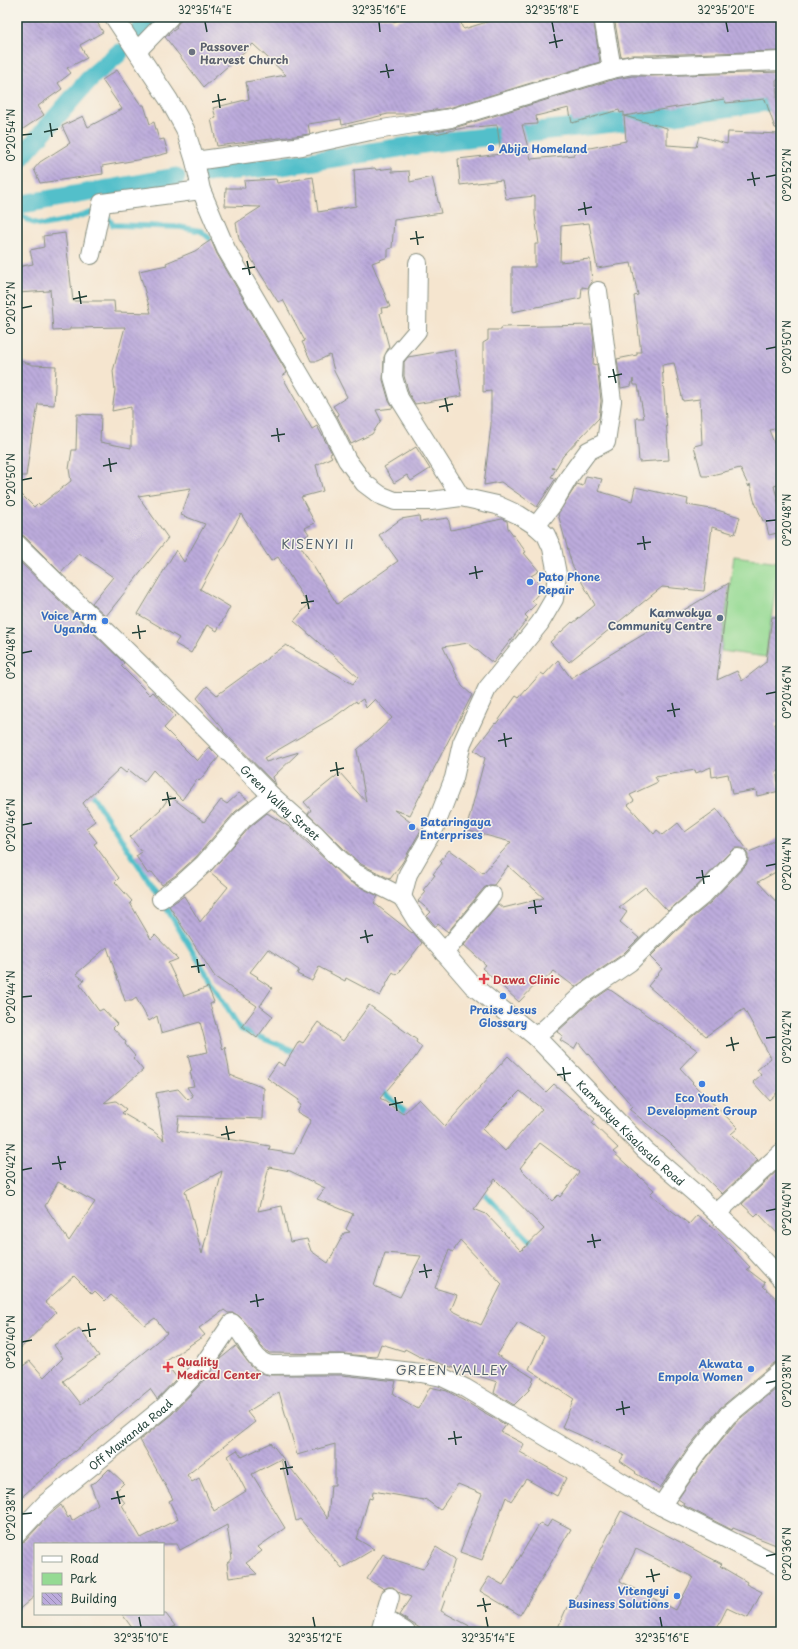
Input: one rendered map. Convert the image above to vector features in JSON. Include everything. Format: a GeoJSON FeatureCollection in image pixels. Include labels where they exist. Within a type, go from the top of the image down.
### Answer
{"type":"FeatureCollection","features":[{"type":"Feature","properties":{"kind":"street"},"geometry":{"type":"LineString","coordinates":[[114,17],[170,100],[185,129],[195,160],[201,190],[226,249],[328,422],[347,460],[364,483],[380,495],[395,501],[461,497],[497,505],[520,515],[536,526],[546,535],[552,548],[557,574],[554,599],[540,623],[487,689],[462,743],[454,778],[435,828],[408,874],[402,897]]}},
{"type":"Feature","properties":{"kind":"street"},"geometry":{"type":"LineString","coordinates":[[137,51],[170,17]]}},
{"type":"Feature","properties":{"kind":"street"},"geometry":{"type":"LineString","coordinates":[[603,17],[612,69]]}},
{"type":"Feature","properties":{"kind":"street"},"geometry":{"type":"LineString","coordinates":[[195,160],[302,146],[370,131],[451,118],[612,69],[632,65],[650,66],[781,61]]}},
{"type":"Feature","properties":{"kind":"street"},"geometry":{"type":"LineString","coordinates":[[91,255],[102,203],[201,190]]}},
{"type":"Feature","properties":{"kind":"street"},"geometry":{"type":"LineString","coordinates":[[418,263],[417,331],[394,358],[393,377],[399,398],[461,497]]}},
{"type":"Feature","properties":{"kind":"street"},"geometry":{"type":"LineString","coordinates":[[536,526],[553,504],[569,477],[588,451],[606,442],[612,401],[598,291]]}},
{"type":"Feature","properties":{"kind":"street","name":"Green Valley Street"},"geometry":{"type":"LineString","coordinates":[[17,544],[272,796],[315,834],[355,873],[402,897]]}},
{"type":"Feature","properties":{"kind":"street"},"geometry":{"type":"LineString","coordinates":[[161,899],[204,864],[243,820],[272,796]]}},
{"type":"Feature","properties":{"kind":"street"},"geometry":{"type":"LineString","coordinates":[[536,1037],[583,994],[630,962],[669,923],[702,896],[738,858]]}},
{"type":"Feature","properties":{"kind":"street"},"geometry":{"type":"LineString","coordinates":[[444,953],[492,895]]}},
{"type":"Feature","properties":{"kind":"street","name":"Kamwokya Kisalosalo Road"},"geometry":{"type":"LineString","coordinates":[[402,897],[416,920],[473,986],[536,1037],[646,1150],[717,1213],[750,1245],[781,1279]]}},
{"type":"Feature","properties":{"kind":"street"},"geometry":{"type":"LineString","coordinates":[[717,1213],[781,1153]]}},
{"type":"Feature","properties":{"kind":"street","name":"Off Mawanda Road"},"geometry":{"type":"LineString","coordinates":[[17,1534],[46,1503],[164,1407],[202,1367],[232,1323],[263,1364],[342,1364],[421,1373],[442,1377],[465,1388],[661,1506]]}},
{"type":"Feature","properties":{"kind":"street"},"geometry":{"type":"LineString","coordinates":[[781,1371],[728,1415],[696,1455],[661,1506],[781,1566]]}},
{"type":"Feature","properties":{"kind":"street"},"geometry":{"type":"LineString","coordinates":[[390,1597],[382,1625],[406,1632]]}},
{"type":"Feature","properties":{"kind":"green space"},"geometry":{"type":"Polygon","coordinates":[[[734,556],[779,562],[766,657],[721,651],[734,556]]]}},
{"type":"Feature","properties":{"kind":"building"},"geometry":{"type":"Polygon","coordinates":[[[17,17],[94,17],[103,32],[80,45],[87,58],[67,68],[71,73],[58,83],[62,89],[38,106],[44,115],[17,133],[17,17]]]}},
{"type":"Feature","properties":{"kind":"building"},"geometry":{"type":"Polygon","coordinates":[[[183,17],[391,17],[393,22],[408,17],[460,17],[462,27],[464,29],[503,17],[593,17],[600,62],[449,108],[407,114],[388,114],[342,125],[341,119],[308,124],[310,134],[217,146],[211,119],[216,118],[213,108],[249,99],[246,82],[286,75],[253,44],[204,87],[165,37],[177,28],[176,26],[183,17]]]}},
{"type":"Feature","properties":{"kind":"building"},"geometry":{"type":"Polygon","coordinates":[[[614,17],[781,17],[781,51],[632,55],[621,57],[614,17]]]}},
{"type":"Feature","properties":{"kind":"building"},"geometry":{"type":"Polygon","coordinates":[[[117,70],[141,105],[144,105],[150,124],[154,122],[159,140],[164,139],[168,153],[102,166],[103,174],[40,183],[34,169],[40,162],[70,143],[62,126],[83,116],[88,127],[122,109],[102,80],[117,70]]]}},
{"type":"Feature","properties":{"kind":"building"},"geometry":{"type":"Polygon","coordinates":[[[781,72],[781,79],[776,80],[779,128],[775,128],[765,99],[726,103],[724,99],[624,116],[667,128],[667,145],[696,147],[699,136],[727,144],[728,132],[781,134],[781,428],[769,430],[781,461],[781,484],[774,486],[781,512],[781,532],[769,535],[765,520],[763,521],[754,500],[750,484],[749,487],[740,468],[708,476],[702,476],[694,446],[702,444],[700,399],[683,401],[674,363],[662,365],[669,460],[639,462],[636,418],[644,418],[638,385],[634,385],[633,379],[631,386],[621,388],[617,359],[637,355],[637,352],[641,352],[634,296],[638,295],[631,263],[597,268],[589,223],[561,226],[560,262],[590,259],[592,282],[588,288],[582,287],[581,298],[512,312],[512,267],[535,267],[535,244],[539,244],[535,215],[535,196],[506,199],[502,180],[460,185],[458,159],[501,154],[497,125],[463,128],[435,134],[417,134],[454,128],[615,79],[633,76],[781,72]],[[569,108],[536,116],[537,124],[522,125],[531,159],[574,155],[574,151],[626,141],[624,112],[620,113],[619,110],[572,123],[569,108]]]}},
{"type":"Feature","properties":{"kind":"building"},"geometry":{"type":"Polygon","coordinates":[[[375,168],[376,170],[392,168],[392,172],[409,171],[410,182],[432,177],[441,213],[394,220],[392,248],[388,249],[388,257],[372,263],[390,307],[381,308],[382,312],[380,313],[389,347],[384,357],[383,380],[389,401],[393,408],[376,410],[381,420],[372,434],[351,444],[337,416],[339,415],[333,406],[347,397],[334,371],[330,355],[317,361],[311,361],[302,342],[305,341],[283,300],[278,302],[239,239],[236,223],[261,207],[225,206],[226,188],[245,188],[244,181],[276,179],[277,183],[313,177],[318,212],[356,206],[354,170],[375,168]]]}},
{"type":"Feature","properties":{"kind":"building"},"geometry":{"type":"Polygon","coordinates":[[[65,233],[73,301],[114,301],[115,312],[151,313],[139,271],[167,265],[166,263],[195,251],[211,240],[217,254],[287,373],[282,376],[312,429],[317,426],[332,453],[330,454],[332,457],[316,465],[323,491],[301,497],[315,523],[305,528],[309,534],[298,542],[337,604],[398,561],[379,535],[401,519],[419,516],[420,522],[448,518],[451,530],[502,519],[507,521],[508,528],[526,552],[524,553],[539,571],[531,576],[543,588],[532,601],[536,604],[525,615],[528,618],[493,663],[468,643],[443,647],[462,686],[472,695],[410,815],[394,810],[421,830],[402,863],[390,879],[361,864],[345,850],[308,814],[311,810],[304,802],[340,773],[366,802],[357,750],[392,718],[375,699],[366,708],[363,699],[357,703],[356,701],[333,718],[264,758],[266,762],[299,752],[273,777],[276,785],[223,731],[224,730],[197,698],[207,686],[217,695],[286,645],[353,684],[358,677],[294,621],[308,605],[278,557],[271,561],[241,514],[200,589],[230,607],[217,631],[207,625],[191,653],[175,644],[179,638],[138,614],[176,550],[184,562],[205,524],[181,515],[191,488],[138,496],[168,538],[106,616],[92,603],[113,577],[79,553],[61,573],[24,536],[17,534],[17,490],[34,507],[38,503],[40,505],[71,481],[69,469],[72,450],[76,450],[77,414],[101,415],[100,442],[131,448],[131,407],[112,411],[115,390],[113,371],[125,327],[70,328],[70,330],[53,331],[50,289],[49,291],[17,293],[17,267],[33,264],[30,250],[44,247],[43,236],[65,233]]]}},
{"type":"Feature","properties":{"kind":"building"},"geometry":{"type":"Polygon","coordinates":[[[592,325],[594,342],[593,365],[597,364],[601,401],[599,418],[563,456],[556,468],[552,468],[556,469],[551,477],[556,478],[537,507],[501,482],[484,485],[491,425],[491,391],[483,392],[483,343],[488,340],[488,330],[501,330],[502,327],[592,325]]]}},
{"type":"Feature","properties":{"kind":"building"},"geometry":{"type":"Polygon","coordinates":[[[454,349],[462,396],[415,404],[409,394],[404,376],[404,362],[408,357],[454,349]]]}},
{"type":"Feature","properties":{"kind":"building"},"geometry":{"type":"Polygon","coordinates":[[[17,360],[33,365],[56,366],[54,405],[38,404],[26,476],[17,476],[17,360]]]}},
{"type":"Feature","properties":{"kind":"building"},"geometry":{"type":"Polygon","coordinates":[[[416,447],[430,469],[411,481],[407,475],[394,483],[384,467],[416,447]]]}},
{"type":"Feature","properties":{"kind":"building"},"geometry":{"type":"Polygon","coordinates":[[[586,476],[602,479],[598,491],[632,501],[635,487],[688,499],[687,505],[717,510],[740,517],[735,534],[712,527],[704,591],[662,587],[569,662],[550,642],[572,622],[573,623],[595,605],[572,565],[558,514],[577,484],[583,486],[586,476]]]}},
{"type":"Feature","properties":{"kind":"building"},"geometry":{"type":"Polygon","coordinates":[[[17,559],[124,663],[121,666],[150,695],[153,692],[175,716],[164,728],[197,761],[209,747],[219,757],[199,781],[197,779],[182,800],[153,770],[144,782],[129,770],[126,773],[120,768],[83,803],[95,821],[86,828],[97,842],[94,844],[119,878],[115,882],[132,901],[130,903],[151,939],[155,935],[178,959],[168,963],[184,996],[208,987],[214,1002],[210,1004],[223,1050],[225,1047],[230,1075],[264,1088],[263,1119],[179,1116],[177,1131],[270,1146],[269,1150],[294,1154],[311,1120],[297,1112],[301,1105],[298,1103],[299,1100],[267,1078],[278,1062],[284,1066],[299,1041],[303,1043],[318,1022],[343,1041],[369,1005],[417,1040],[416,1042],[422,1047],[414,1059],[380,1098],[403,1114],[419,1099],[445,1126],[508,1056],[546,1092],[554,1084],[595,1119],[592,1123],[618,1148],[613,1152],[654,1190],[650,1194],[689,1224],[697,1215],[716,1231],[750,1267],[747,1269],[765,1283],[763,1286],[781,1303],[781,1361],[774,1363],[720,1408],[687,1449],[660,1488],[635,1473],[636,1472],[620,1461],[624,1455],[562,1427],[574,1399],[529,1369],[544,1337],[518,1322],[497,1355],[534,1378],[529,1390],[514,1405],[494,1393],[497,1382],[420,1357],[405,1349],[404,1351],[381,1344],[376,1357],[343,1354],[269,1353],[262,1347],[250,1328],[239,1316],[234,1313],[228,1313],[224,1310],[199,1328],[205,1335],[165,1362],[177,1378],[157,1399],[150,1389],[17,1501],[17,1370],[30,1361],[44,1377],[63,1358],[54,1345],[79,1328],[99,1356],[63,1381],[81,1404],[167,1333],[155,1318],[145,1325],[111,1295],[105,1301],[95,1291],[92,1294],[74,1276],[45,1302],[56,1312],[17,1352],[17,559]],[[107,947],[76,974],[84,980],[80,985],[99,1011],[103,1009],[117,1024],[113,1028],[126,1042],[125,1044],[135,1056],[133,1058],[143,1070],[104,1103],[116,1101],[126,1109],[122,1113],[153,1131],[164,1140],[156,1093],[178,1089],[188,1100],[193,1096],[187,1087],[194,1086],[188,1056],[208,1052],[200,1022],[161,1033],[157,1016],[149,1021],[136,998],[132,1001],[125,1001],[107,947]],[[520,1091],[482,1129],[505,1151],[542,1109],[520,1091]],[[540,1143],[520,1168],[552,1201],[558,1195],[560,1197],[579,1172],[540,1143]],[[269,1167],[258,1211],[282,1206],[290,1242],[307,1239],[311,1251],[328,1263],[344,1233],[350,1232],[346,1229],[353,1214],[317,1199],[325,1188],[290,1171],[269,1167]],[[222,1171],[185,1191],[202,1254],[222,1171]],[[495,1179],[474,1209],[486,1214],[521,1251],[544,1229],[495,1179]],[[58,1182],[45,1206],[69,1241],[95,1202],[58,1182]],[[460,1240],[453,1252],[449,1250],[435,1288],[457,1295],[451,1310],[481,1325],[502,1284],[460,1240]],[[385,1253],[374,1286],[400,1297],[421,1256],[385,1253]]]}},
{"type":"Feature","properties":{"kind":"building"},"geometry":{"type":"Polygon","coordinates":[[[729,583],[717,680],[737,671],[742,681],[766,662],[772,617],[781,617],[781,713],[777,716],[780,722],[775,724],[781,739],[781,771],[776,771],[780,791],[757,796],[756,790],[732,794],[728,774],[712,777],[711,767],[696,773],[695,770],[655,777],[658,782],[630,795],[634,801],[628,805],[654,834],[657,830],[663,835],[678,823],[685,832],[717,809],[749,852],[766,845],[781,836],[781,869],[758,882],[781,907],[781,1089],[769,1100],[753,1082],[761,1075],[757,1070],[771,1058],[744,1009],[706,1036],[648,986],[662,969],[650,957],[676,931],[710,903],[746,865],[748,855],[745,850],[735,848],[731,851],[695,888],[668,911],[645,887],[619,907],[627,912],[620,922],[639,938],[623,954],[575,987],[554,971],[542,982],[540,980],[519,1002],[482,968],[486,965],[464,945],[498,904],[503,908],[544,898],[508,866],[494,885],[489,885],[484,888],[448,932],[438,924],[436,927],[427,916],[431,912],[418,901],[426,892],[423,890],[435,875],[433,874],[442,863],[440,861],[449,850],[483,873],[511,842],[466,830],[485,758],[474,750],[495,723],[496,724],[516,696],[519,698],[541,673],[544,675],[558,660],[571,678],[729,583]]]}},
{"type":"Feature","properties":{"kind":"building"},"geometry":{"type":"Polygon","coordinates":[[[239,793],[249,801],[235,812],[196,857],[176,875],[162,885],[152,872],[148,874],[136,856],[142,852],[130,837],[161,809],[170,796],[204,822],[221,800],[227,804],[239,793]]]}},
{"type":"Feature","properties":{"kind":"building"},"geometry":{"type":"Polygon","coordinates":[[[267,813],[294,830],[348,881],[378,896],[374,903],[412,933],[413,932],[422,943],[397,975],[393,972],[380,996],[346,978],[345,981],[319,967],[312,981],[297,974],[299,970],[268,949],[250,972],[272,988],[260,1006],[273,1016],[257,1038],[242,1026],[257,1006],[215,977],[169,906],[184,896],[200,922],[228,887],[210,872],[250,827],[267,813]]]}},
{"type":"Feature","properties":{"kind":"building"},"geometry":{"type":"Polygon","coordinates":[[[609,989],[697,1050],[680,1068],[693,1082],[692,1083],[738,1128],[731,1134],[758,1160],[722,1194],[669,1142],[629,1109],[632,1106],[578,1042],[574,1049],[560,1040],[563,1036],[557,1032],[590,1002],[609,989]]]}},
{"type":"Feature","properties":{"kind":"building"},"geometry":{"type":"Polygon","coordinates":[[[781,1167],[781,1237],[758,1213],[755,1216],[742,1204],[781,1167]]]}},
{"type":"Feature","properties":{"kind":"building"},"geometry":{"type":"Polygon","coordinates":[[[236,1346],[251,1366],[258,1372],[268,1375],[342,1375],[396,1381],[393,1394],[418,1409],[430,1387],[447,1391],[506,1425],[501,1432],[524,1444],[520,1452],[566,1478],[557,1496],[526,1479],[511,1501],[506,1497],[482,1560],[460,1552],[482,1494],[458,1484],[440,1510],[425,1499],[373,1491],[372,1499],[369,1498],[357,1539],[374,1549],[342,1568],[300,1519],[296,1521],[281,1459],[252,1474],[285,1528],[258,1547],[262,1551],[246,1563],[257,1574],[229,1578],[227,1563],[232,1559],[227,1525],[180,1550],[177,1544],[164,1543],[34,1543],[34,1597],[17,1611],[17,1544],[25,1541],[48,1516],[61,1505],[68,1518],[70,1516],[72,1521],[98,1504],[90,1484],[96,1482],[109,1469],[124,1483],[116,1491],[125,1503],[122,1505],[141,1538],[178,1519],[169,1501],[173,1499],[140,1440],[172,1414],[210,1374],[220,1359],[236,1346]],[[279,1392],[247,1412],[255,1422],[187,1475],[192,1482],[199,1478],[214,1511],[246,1491],[228,1456],[237,1450],[242,1457],[271,1443],[328,1519],[331,1485],[335,1485],[335,1444],[297,1455],[279,1392]]]}},
{"type":"Feature","properties":{"kind":"building"},"geometry":{"type":"Polygon","coordinates":[[[781,1385],[781,1547],[733,1528],[732,1530],[683,1505],[684,1503],[678,1499],[704,1461],[736,1422],[781,1385]]]}},
{"type":"Feature","properties":{"kind":"building"},"geometry":{"type":"Polygon","coordinates":[[[621,1511],[722,1564],[720,1566],[747,1582],[746,1584],[762,1592],[748,1618],[727,1608],[715,1632],[556,1632],[567,1607],[571,1608],[621,1511]],[[636,1549],[620,1581],[676,1610],[693,1577],[636,1549]]]}},
{"type":"Feature","properties":{"kind":"building"},"geometry":{"type":"Polygon","coordinates":[[[552,1519],[571,1529],[520,1615],[480,1591],[489,1577],[503,1585],[540,1523],[547,1527],[552,1519]]]}},
{"type":"Feature","properties":{"kind":"building"},"geometry":{"type":"Polygon","coordinates":[[[436,1547],[455,1559],[443,1598],[445,1600],[441,1611],[481,1632],[426,1632],[399,1615],[411,1597],[400,1593],[393,1587],[384,1589],[367,1579],[383,1554],[389,1558],[423,1569],[436,1547]]]}},
{"type":"Feature","properties":{"kind":"building"},"geometry":{"type":"Polygon","coordinates":[[[166,1614],[175,1626],[166,1632],[135,1632],[123,1615],[166,1614]]]}},
{"type":"Feature","properties":{"kind":"waterway"},"geometry":{"type":"LineString","coordinates":[[140,31],[152,17]]}},
{"type":"Feature","properties":{"kind":"waterway"},"geometry":{"type":"LineString","coordinates":[[17,162],[92,76],[119,53]]}},
{"type":"Feature","properties":{"kind":"waterway"},"geometry":{"type":"LineString","coordinates":[[204,173],[281,166],[430,143],[640,120],[781,100]]}},
{"type":"Feature","properties":{"kind":"waterway"},"geometry":{"type":"LineString","coordinates":[[17,205],[176,177]]}},
{"type":"Feature","properties":{"kind":"waterway"},"geometry":{"type":"LineString","coordinates":[[17,212],[31,222],[43,225],[68,220],[90,213],[105,213],[113,225],[180,227],[201,231],[209,238]]}},
{"type":"Feature","properties":{"kind":"waterway"},"geometry":{"type":"LineString","coordinates":[[88,789],[161,899],[240,1029],[299,1053]]}},
{"type":"Feature","properties":{"kind":"waterway"},"geometry":{"type":"LineString","coordinates":[[380,1088],[410,1117]]}},
{"type":"Feature","properties":{"kind":"waterway"},"geometry":{"type":"LineString","coordinates":[[480,1189],[535,1246]]}},
{"type":"Feature","properties":{"kind":"place","name":"Passover Harvest Church"},"geometry":{"type":"Point","coordinates":[192,52]}},
{"type":"Feature","properties":{"kind":"place","name":"Abija Homeland"},"geometry":{"type":"Point","coordinates":[491,148]}},
{"type":"Feature","properties":{"kind":"place","name":"Pato Phone Repair"},"geometry":{"type":"Point","coordinates":[530,582]}},
{"type":"Feature","properties":{"kind":"place","name":"Kamwokya Community Centre"},"geometry":{"type":"Point","coordinates":[720,618]}},
{"type":"Feature","properties":{"kind":"place","name":"Voice Arm Uganda"},"geometry":{"type":"Point","coordinates":[105,621]}},
{"type":"Feature","properties":{"kind":"place","name":"Bataringaya Enterprises"},"geometry":{"type":"Point","coordinates":[412,827]}},
{"type":"Feature","properties":{"kind":"place","name":"Dawa Clinic"},"geometry":{"type":"Point","coordinates":[484,979]}},
{"type":"Feature","properties":{"kind":"place","name":"Praise Jesus Glossary"},"geometry":{"type":"Point","coordinates":[503,996]}},
{"type":"Feature","properties":{"kind":"place","name":"Eco Youth Development Group"},"geometry":{"type":"Point","coordinates":[702,1084]}},
{"type":"Feature","properties":{"kind":"place","name":"Quality Medical Center"},"geometry":{"type":"Point","coordinates":[168,1367]}},
{"type":"Feature","properties":{"kind":"place","name":"Akwata Empola Women"},"geometry":{"type":"Point","coordinates":[751,1369]}},
{"type":"Feature","properties":{"kind":"place","name":"Vitengeyi Business Solutions"},"geometry":{"type":"Point","coordinates":[677,1596]}},
{"type":"Feature","properties":{"kind":"district","name":"KISENYI II"},"geometry":{"type":"Point","coordinates":[318,543]}},
{"type":"Feature","properties":{"kind":"district","name":"GREEN VALLEY"},"geometry":{"type":"Point","coordinates":[452,1369]}}]}
